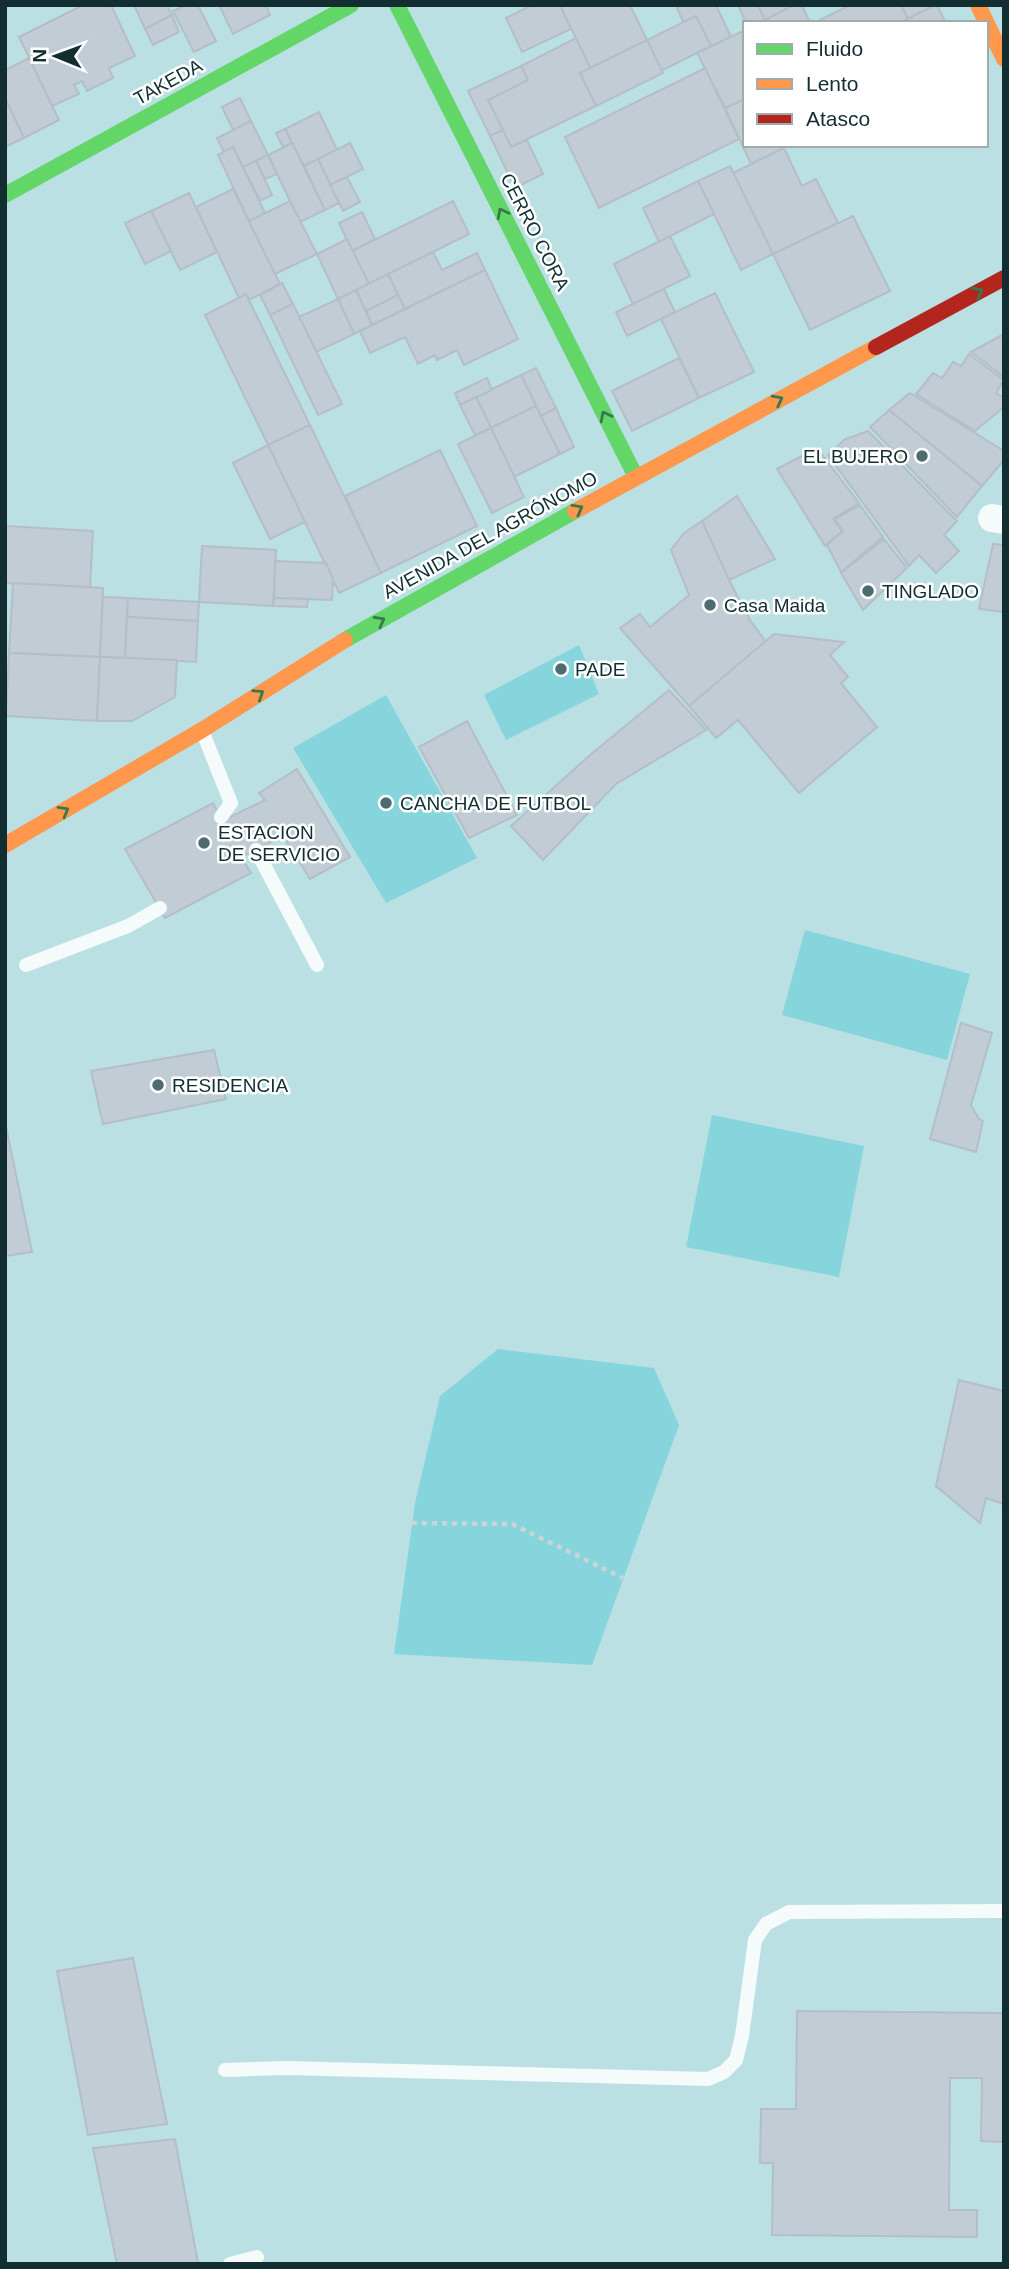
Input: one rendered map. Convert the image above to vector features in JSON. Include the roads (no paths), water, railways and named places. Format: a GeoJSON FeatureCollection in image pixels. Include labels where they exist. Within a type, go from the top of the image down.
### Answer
{"type":"FeatureCollection","features":[{"type":"Feature","properties":{"kind":"main road","name":"TAKEDA"},"geometry":{"type":"LineString","coordinates":[[5,195],[351,5]]}},
{"type":"Feature","properties":{"kind":"main road","name":"CERRO CORA"},"geometry":{"type":"LineString","coordinates":[[397,5],[636,477]]}},
{"type":"Feature","properties":{"kind":"main road"},"geometry":{"type":"LineString","coordinates":[[978,5],[986,21]]}},
{"type":"Feature","properties":{"kind":"main road"},"geometry":{"type":"LineString","coordinates":[[988,26],[1004,59]]}},
{"type":"Feature","properties":{"kind":"main road","name":"AVENIDA DEL AGRÓNOMO"},"geometry":{"type":"LineString","coordinates":[[5,845],[202,730],[321,654],[636,477],[1004,278]]}},
{"type":"Feature","properties":{"kind":"lane"},"geometry":{"type":"LineString","coordinates":[[202,730],[234,808],[221,817]]}},
{"type":"Feature","properties":{"kind":"lane"},"geometry":{"type":"LineString","coordinates":[[256,850],[317,965]]}},
{"type":"Feature","properties":{"kind":"lane"},"geometry":{"type":"LineString","coordinates":[[26,965],[128,926],[159,908]]}},
{"type":"Feature","properties":{"kind":"lane"},"geometry":{"type":"LineString","coordinates":[[225,2070],[286,2068],[708,2079],[724,2072],[736,2060],[742,2036],[755,1940],[766,1924],[789,1912],[1004,1911]]}},
{"type":"Feature","properties":{"kind":"lane"},"geometry":{"type":"LineString","coordinates":[[230,2264],[257,2257]]}},
{"type":"Feature","properties":{"kind":"place","name":"EL BUJERO"},"geometry":{"type":"Point","coordinates":[922,456]}},
{"type":"Feature","properties":{"kind":"place","name":"TINGLADO"},"geometry":{"type":"Point","coordinates":[868,591]}},
{"type":"Feature","properties":{"kind":"place","name":"Casa Maida"},"geometry":{"type":"Point","coordinates":[710,605]}},
{"type":"Feature","properties":{"kind":"place","name":"PADE"},"geometry":{"type":"Point","coordinates":[561,669]}},
{"type":"Feature","properties":{"kind":"place","name":"CANCHA DE FUTBOL"},"geometry":{"type":"Point","coordinates":[386,803]}},
{"type":"Feature","properties":{"kind":"place","name":"ESTACION DE SERVICIO"},"geometry":{"type":"Point","coordinates":[204,843]}},
{"type":"Feature","properties":{"kind":"place","name":"RESIDENCIA"},"geometry":{"type":"Point","coordinates":[158,1085]}}]}
